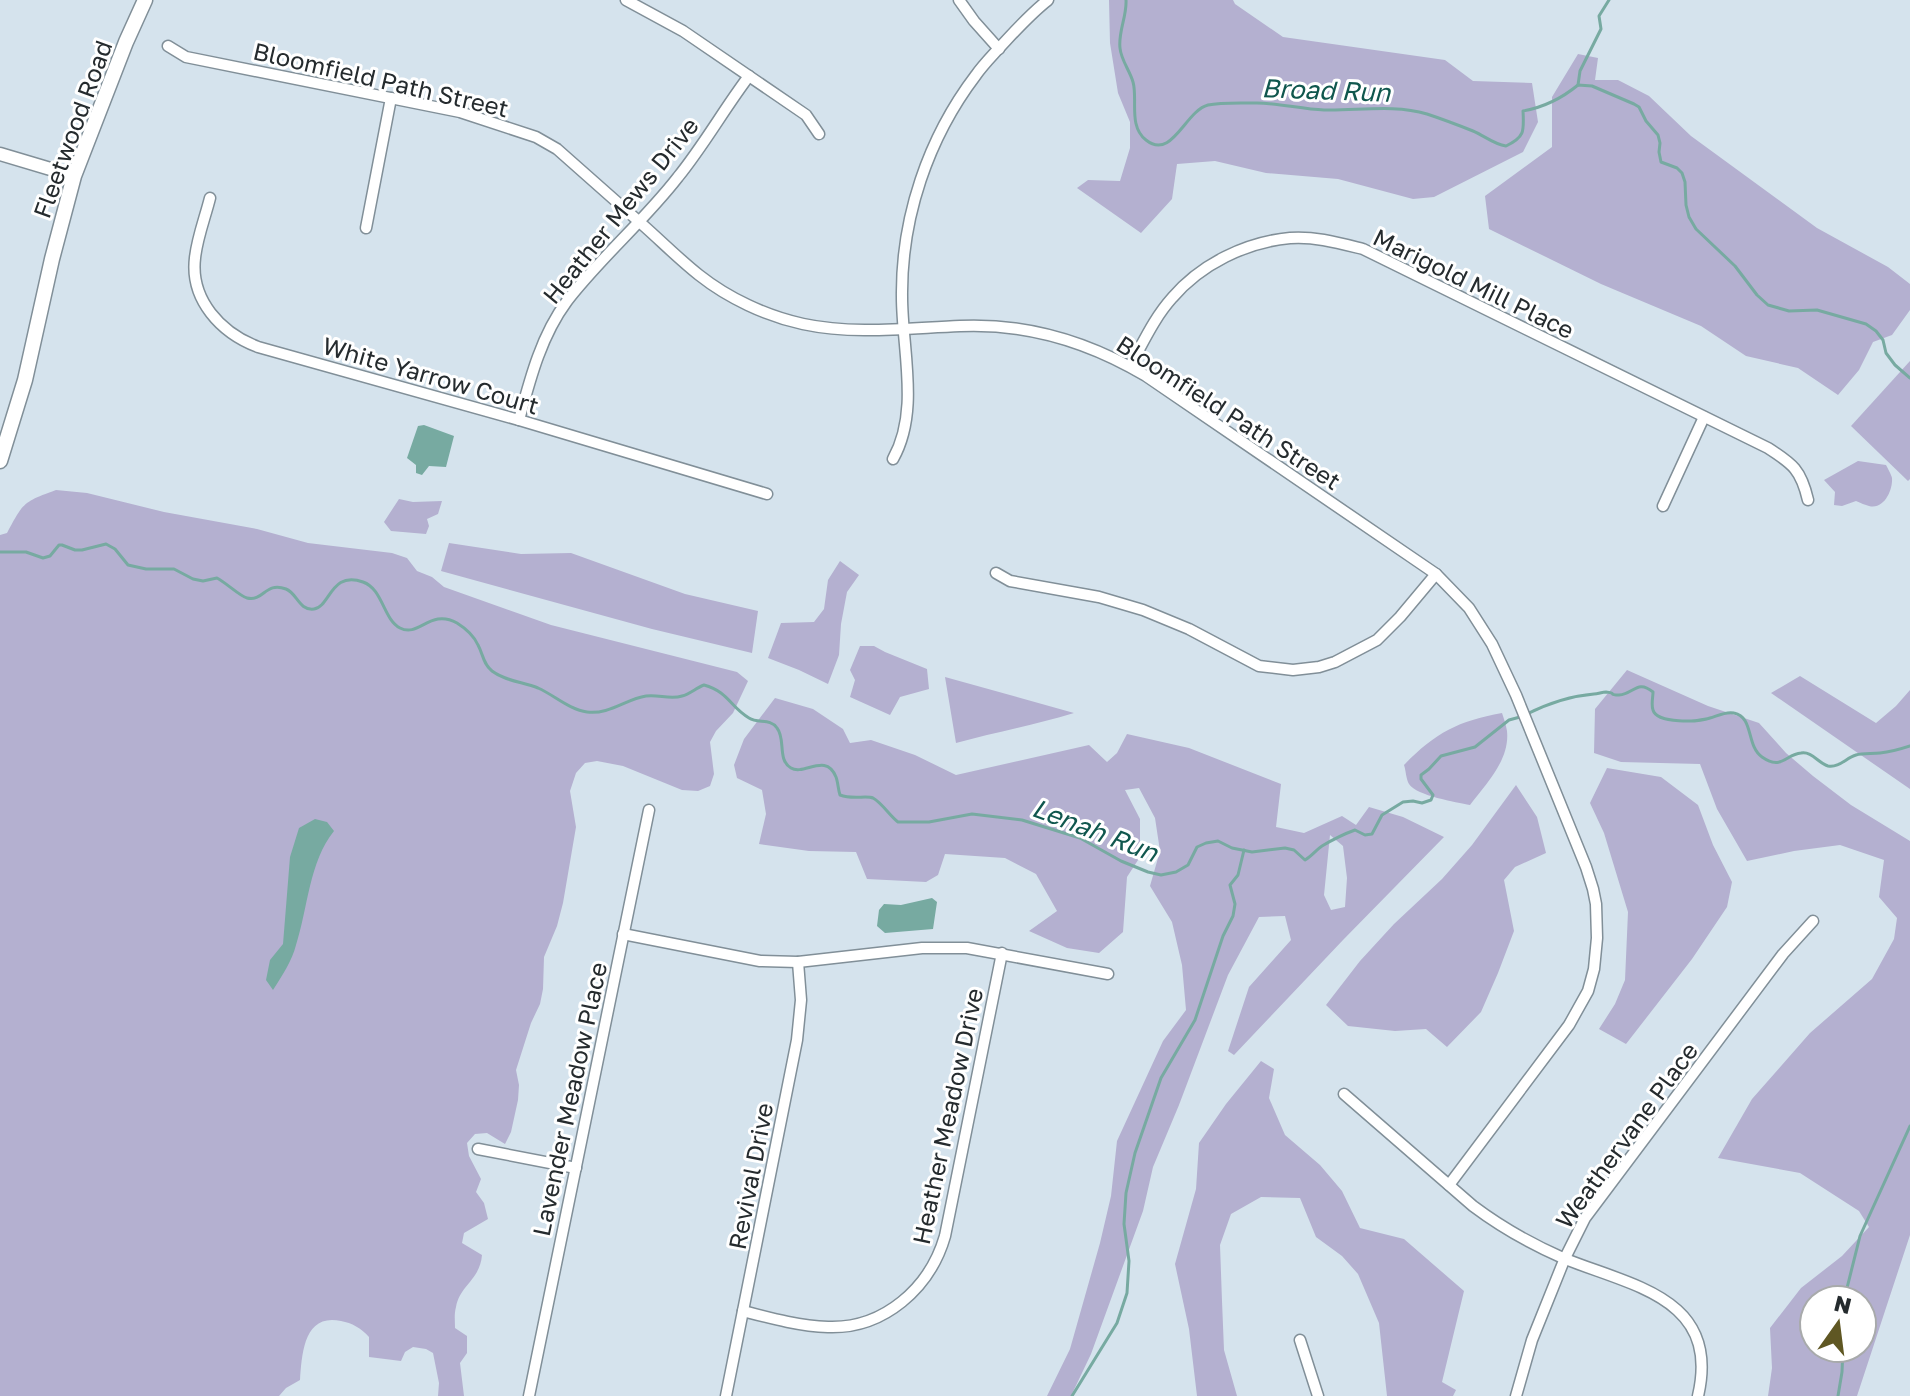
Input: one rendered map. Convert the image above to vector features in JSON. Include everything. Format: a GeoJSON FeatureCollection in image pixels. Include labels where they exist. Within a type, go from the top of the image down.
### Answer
{"type":"FeatureCollection","features":[{"type":"Feature","properties":{"kind":"main road","name":"Fleetwood Road"},"geometry":{"type":"LineString","coordinates":[[0,461],[25,380],[74,176],[145,0]]}},
{"type":"Feature","properties":{"kind":"street"},"geometry":{"type":"LineString","coordinates":[[626,0],[683,31],[806,115],[819,134]]}},
{"type":"Feature","properties":{"kind":"street"},"geometry":{"type":"LineString","coordinates":[[959,0],[999,49]]}},
{"type":"Feature","properties":{"kind":"street"},"geometry":{"type":"LineString","coordinates":[[893,459],[901,444],[906,422],[902,296],[906,240],[918,187],[934,144],[952,109],[978,72],[1031,13],[1048,0]]}},
{"type":"Feature","properties":{"kind":"street","name":"Bloomfield Path Street"},"geometry":{"type":"LineString","coordinates":[[168,46],[186,57],[460,112],[536,137],[557,149],[699,276],[738,300],[803,324],[831,328],[903,329],[1000,326],[1072,341],[1130,366],[1436,574],[1480,624],[1516,695],[1586,867],[1596,904],[1597,938],[1588,991],[1569,1025],[1449,1185]]}},
{"type":"Feature","properties":{"kind":"street","name":"Heather Mews Drive"},"geometry":{"type":"LineString","coordinates":[[519,420],[544,340],[567,302],[679,177],[749,76]]}},
{"type":"Feature","properties":{"kind":"street"},"geometry":{"type":"LineString","coordinates":[[366,228],[391,98]]}},
{"type":"Feature","properties":{"kind":"street"},"geometry":{"type":"LineString","coordinates":[[0,154],[74,176]]}},
{"type":"Feature","properties":{"kind":"street","name":"White Yarrow Court"},"geometry":{"type":"LineString","coordinates":[[210,198],[194,259],[195,278],[206,308],[225,329],[241,340],[767,494]]}},
{"type":"Feature","properties":{"kind":"street","name":"Marigold Mill Place"},"geometry":{"type":"LineString","coordinates":[[1130,366],[1173,296],[1225,256],[1254,245],[1290,238],[1341,243],[1363,249],[1768,448],[1797,470],[1808,500]]}},
{"type":"Feature","properties":{"kind":"street"},"geometry":{"type":"LineString","coordinates":[[1663,506],[1704,417]]}},
{"type":"Feature","properties":{"kind":"street"},"geometry":{"type":"LineString","coordinates":[[996,573],[1010,581],[1123,603],[1189,629],[1259,666],[1293,670],[1335,662],[1377,640],[1436,574]]}},
{"type":"Feature","properties":{"kind":"street","name":"Lavender Meadow Place"},"geometry":{"type":"LineString","coordinates":[[529,1396],[649,810]]}},
{"type":"Feature","properties":{"kind":"street","name":"Weathervane Place"},"geometry":{"type":"LineString","coordinates":[[1516,1396],[1528,1352],[1565,1258],[1585,1218],[1783,954],[1813,921]]}},
{"type":"Feature","properties":{"kind":"street"},"geometry":{"type":"LineString","coordinates":[[623,934],[748,959],[798,962],[922,948],[967,948],[1108,974]]}},
{"type":"Feature","properties":{"kind":"street","name":"Heather Meadow Drive"},"geometry":{"type":"LineString","coordinates":[[743,1311],[814,1326],[848,1325],[891,1310],[924,1280],[939,1255],[945,1236],[1002,953]]}},
{"type":"Feature","properties":{"kind":"street","name":"Revival Drive"},"geometry":{"type":"LineString","coordinates":[[726,1396],[799,1030],[801,1000],[798,962]]}},
{"type":"Feature","properties":{"kind":"street"},"geometry":{"type":"LineString","coordinates":[[1344,1094],[1495,1223],[1565,1258],[1652,1292],[1676,1308],[1689,1322],[1700,1351],[1698,1396]]}},
{"type":"Feature","properties":{"kind":"street"},"geometry":{"type":"LineString","coordinates":[[478,1149],[576,1168]]}},
{"type":"Feature","properties":{"kind":"street"},"geometry":{"type":"LineString","coordinates":[[1300,1340],[1318,1396]]}},
{"type":"Feature","properties":{"kind":"shaded area"},"geometry":{"type":"Polygon","coordinates":[[[1109,0],[1233,0],[1283,37],[1445,60],[1473,81],[1532,83],[1538,122],[1523,152],[1434,197],[1413,199],[1338,179],[1266,173],[1215,161],[1177,164],[1172,199],[1141,233],[1077,188],[1088,180],[1120,181],[1130,148],[1130,122],[1118,93],[1110,43],[1109,0]]]}},
{"type":"Feature","properties":{"kind":"shaded area"},"geometry":{"type":"Polygon","coordinates":[[[1578,54],[1598,58],[1595,80],[1618,80],[1649,96],[1691,136],[1817,228],[1888,267],[1910,284],[1910,310],[1892,335],[1873,342],[1859,370],[1838,395],[1798,368],[1746,356],[1701,326],[1601,284],[1489,229],[1485,196],[1552,147],[1552,97],[1578,54]]]}},
{"type":"Feature","properties":{"kind":"shaded area"},"geometry":{"type":"Polygon","coordinates":[[[1910,361],[1910,479],[1908,481],[1851,426],[1910,361]]]}},
{"type":"Feature","properties":{"kind":"shaded area"},"geometry":{"type":"Polygon","coordinates":[[[424,425],[454,436],[446,467],[429,466],[422,475],[416,473],[416,465],[407,458],[418,426],[424,425]]]}},
{"type":"Feature","properties":{"kind":"shaded area"},"geometry":{"type":"Polygon","coordinates":[[[1858,461],[1886,465],[1892,478],[1886,498],[1874,506],[1856,501],[1842,506],[1834,505],[1835,492],[1824,480],[1858,461]]]}},
{"type":"Feature","properties":{"kind":"shaded area"},"geometry":{"type":"Polygon","coordinates":[[[56,490],[87,493],[164,512],[257,529],[308,543],[392,553],[407,558],[417,571],[432,577],[444,587],[551,625],[737,672],[748,681],[733,713],[710,742],[714,774],[710,786],[698,791],[682,790],[623,766],[597,761],[585,763],[576,773],[570,791],[576,827],[563,903],[544,957],[540,1004],[516,1070],[518,1100],[511,1132],[505,1144],[487,1133],[475,1134],[467,1143],[469,1156],[481,1179],[476,1192],[484,1203],[488,1219],[464,1233],[462,1243],[482,1255],[478,1271],[461,1293],[455,1312],[455,1328],[467,1336],[467,1353],[460,1363],[464,1396],[438,1396],[439,1383],[433,1353],[426,1349],[413,1347],[405,1352],[401,1361],[369,1357],[369,1337],[366,1334],[349,1323],[329,1320],[312,1329],[304,1347],[300,1380],[279,1396],[0,1396],[0,535],[7,533],[25,505],[56,490]]]}},
{"type":"Feature","properties":{"kind":"shaded area"},"geometry":{"type":"Polygon","coordinates":[[[399,499],[442,501],[438,514],[427,519],[429,526],[426,534],[391,531],[384,522],[399,499]]]}},
{"type":"Feature","properties":{"kind":"shaded area"},"geometry":{"type":"Polygon","coordinates":[[[449,543],[521,554],[571,553],[685,594],[758,611],[752,653],[441,571],[449,543]]]}},
{"type":"Feature","properties":{"kind":"shaded area"},"geometry":{"type":"Polygon","coordinates":[[[840,561],[859,575],[847,592],[839,655],[828,684],[768,658],[781,623],[814,622],[824,609],[828,580],[840,561]]]}},
{"type":"Feature","properties":{"kind":"shaded area"},"geometry":{"type":"Polygon","coordinates":[[[860,646],[874,646],[927,669],[929,689],[900,697],[890,715],[850,697],[855,680],[850,670],[860,646]]]}},
{"type":"Feature","properties":{"kind":"shaded area"},"geometry":{"type":"Polygon","coordinates":[[[1627,670],[1708,706],[1759,723],[1786,753],[1813,776],[1851,805],[1910,841],[1910,1235],[1878,1332],[1878,1284],[1806,1284],[1842,1256],[1869,1227],[1859,1211],[1800,1173],[1718,1158],[1752,1099],[1810,1033],[1872,979],[1894,939],[1897,918],[1879,897],[1884,860],[1840,845],[1747,861],[1717,809],[1700,764],[1621,762],[1594,753],[1595,709],[1627,670]]]}},
{"type":"Feature","properties":{"kind":"shaded area"},"geometry":{"type":"Polygon","coordinates":[[[1800,676],[1876,723],[1910,690],[1910,789],[1771,693],[1800,676]]]}},
{"type":"Feature","properties":{"kind":"shaded area"},"geometry":{"type":"Polygon","coordinates":[[[945,677],[1074,713],[956,743],[945,677]]]}},
{"type":"Feature","properties":{"kind":"shaded area"},"geometry":{"type":"Polygon","coordinates":[[[775,698],[813,709],[843,729],[850,743],[871,740],[915,755],[956,775],[1089,745],[1107,762],[1117,753],[1127,734],[1189,748],[1281,784],[1276,827],[1304,833],[1342,816],[1356,825],[1369,807],[1403,817],[1444,837],[1234,1055],[1228,1051],[1249,987],[1291,940],[1285,916],[1259,917],[1228,975],[1153,1167],[1143,1211],[1091,1354],[1071,1396],[1047,1396],[1070,1349],[1100,1243],[1111,1196],[1117,1141],[1163,1041],[1186,1010],[1182,965],[1172,922],[1150,886],[1160,851],[1155,818],[1139,788],[1125,790],[1140,819],[1140,857],[1127,877],[1123,932],[1099,953],[1067,948],[1029,931],[1057,911],[1036,874],[1005,858],[945,854],[938,875],[926,882],[867,879],[856,852],[809,851],[759,844],[766,814],[762,790],[737,778],[734,765],[744,739],[775,698]],[[1330,835],[1324,895],[1331,910],[1345,907],[1347,878],[1343,846],[1330,835]]]}},
{"type":"Feature","properties":{"kind":"shaded area"},"geometry":{"type":"Polygon","coordinates":[[[1502,713],[1507,731],[1505,752],[1496,771],[1470,805],[1428,795],[1409,784],[1404,765],[1426,744],[1472,720],[1502,713]]]}},
{"type":"Feature","properties":{"kind":"shaded area"},"geometry":{"type":"Polygon","coordinates":[[[1607,768],[1661,777],[1698,805],[1713,845],[1732,882],[1727,907],[1692,959],[1626,1044],[1599,1029],[1615,1004],[1625,980],[1628,912],[1604,833],[1590,803],[1607,768]]]}},
{"type":"Feature","properties":{"kind":"shaded area"},"geometry":{"type":"Polygon","coordinates":[[[1516,785],[1537,817],[1546,853],[1515,867],[1504,880],[1514,931],[1481,1012],[1447,1047],[1426,1029],[1395,1031],[1348,1026],[1326,1005],[1360,961],[1472,845],[1516,785]]]}},
{"type":"Feature","properties":{"kind":"shaded area"},"geometry":{"type":"Polygon","coordinates":[[[315,819],[327,822],[334,831],[314,871],[294,951],[273,990],[266,980],[270,960],[283,944],[290,857],[299,828],[315,819]]]}},
{"type":"Feature","properties":{"kind":"shaded area"},"geometry":{"type":"Polygon","coordinates":[[[932,898],[937,902],[933,929],[885,933],[877,926],[879,910],[884,904],[901,905],[932,898]]]}},
{"type":"Feature","properties":{"kind":"shaded area"},"geometry":{"type":"Polygon","coordinates":[[[1261,1061],[1274,1069],[1269,1098],[1285,1135],[1320,1165],[1342,1191],[1360,1228],[1404,1239],[1464,1291],[1442,1382],[1456,1390],[1453,1396],[1387,1396],[1379,1323],[1358,1274],[1342,1256],[1316,1237],[1300,1198],[1261,1197],[1231,1214],[1220,1245],[1224,1350],[1237,1396],[1197,1396],[1189,1329],[1175,1264],[1196,1189],[1199,1143],[1261,1061]]]}},
{"type":"Feature","properties":{"kind":"shaded area"},"geometry":{"type":"Polygon","coordinates":[[[1798,1292],[1798,1364],[1868,1364],[1857,1396],[1768,1396],[1772,1368],[1770,1328],[1798,1292]]]}},
{"type":"Feature","properties":{"kind":"waterway","name":"Broad Run"},"geometry":{"type":"LineString","coordinates":[[1126,0],[1120,36],[1121,52],[1133,82],[1137,127],[1140,134],[1155,145],[1171,140],[1200,109],[1219,103],[1265,103],[1324,110],[1414,111],[1456,124],[1506,146],[1522,133],[1523,111],[1552,102],[1578,85],[1592,86],[1634,104],[1658,135],[1661,162],[1682,173],[1686,205],[1696,229],[1735,266],[1757,295],[1768,305],[1789,311],[1817,310],[1866,324],[1883,340],[1886,353],[1895,365],[1910,378]]}},
{"type":"Feature","properties":{"kind":"waterway"},"geometry":{"type":"LineString","coordinates":[[1578,85],[1580,71],[1601,29],[1599,16],[1609,0]]}},
{"type":"Feature","properties":{"kind":"waterway","name":"Lenah Run"},"geometry":{"type":"LineString","coordinates":[[0,552],[26,552],[43,558],[50,556],[59,545],[82,550],[106,544],[115,549],[128,565],[146,569],[174,569],[203,581],[217,578],[247,598],[279,587],[290,591],[301,605],[309,609],[319,607],[344,581],[363,582],[375,591],[394,624],[400,628],[413,629],[439,619],[457,623],[474,638],[492,671],[538,688],[574,708],[587,712],[603,711],[646,696],[682,696],[704,685],[719,692],[749,718],[774,725],[780,733],[784,760],[791,768],[827,766],[836,777],[840,795],[873,798],[898,822],[929,822],[972,814],[1022,820],[1080,838],[1121,861],[1161,875],[1188,865],[1197,847],[1206,843],[1218,841],[1252,852],[1285,848],[1294,850],[1305,860],[1322,846],[1355,830],[1365,835],[1372,834],[1382,815],[1403,802],[1431,800],[1433,795],[1421,775],[1441,756],[1475,747],[1509,720],[1520,717]]}},
{"type":"Feature","properties":{"kind":"waterway","name":"Lenah Run"},"geometry":{"type":"LineString","coordinates":[[1527,714],[1568,698],[1604,692],[1619,695],[1643,687],[1653,692],[1653,710],[1662,718],[1688,721],[1728,713],[1740,716],[1745,720],[1757,752],[1769,761],[1779,762],[1805,753],[1832,766],[1856,755],[1910,746]]}},
{"type":"Feature","properties":{"kind":"waterway"},"geometry":{"type":"LineString","coordinates":[[1072,1396],[1117,1323],[1127,1293],[1129,1261],[1124,1224],[1126,1193],[1135,1153],[1161,1078],[1195,1020],[1223,936],[1233,916],[1235,904],[1230,885],[1238,875],[1244,850]]}},
{"type":"Feature","properties":{"kind":"waterway"},"geometry":{"type":"LineString","coordinates":[[1848,1284],[1860,1236],[1910,1126]]}},
{"type":"Feature","properties":{"kind":"waterway"},"geometry":{"type":"LineString","coordinates":[[1838,1396],[1842,1364]]}}]}
